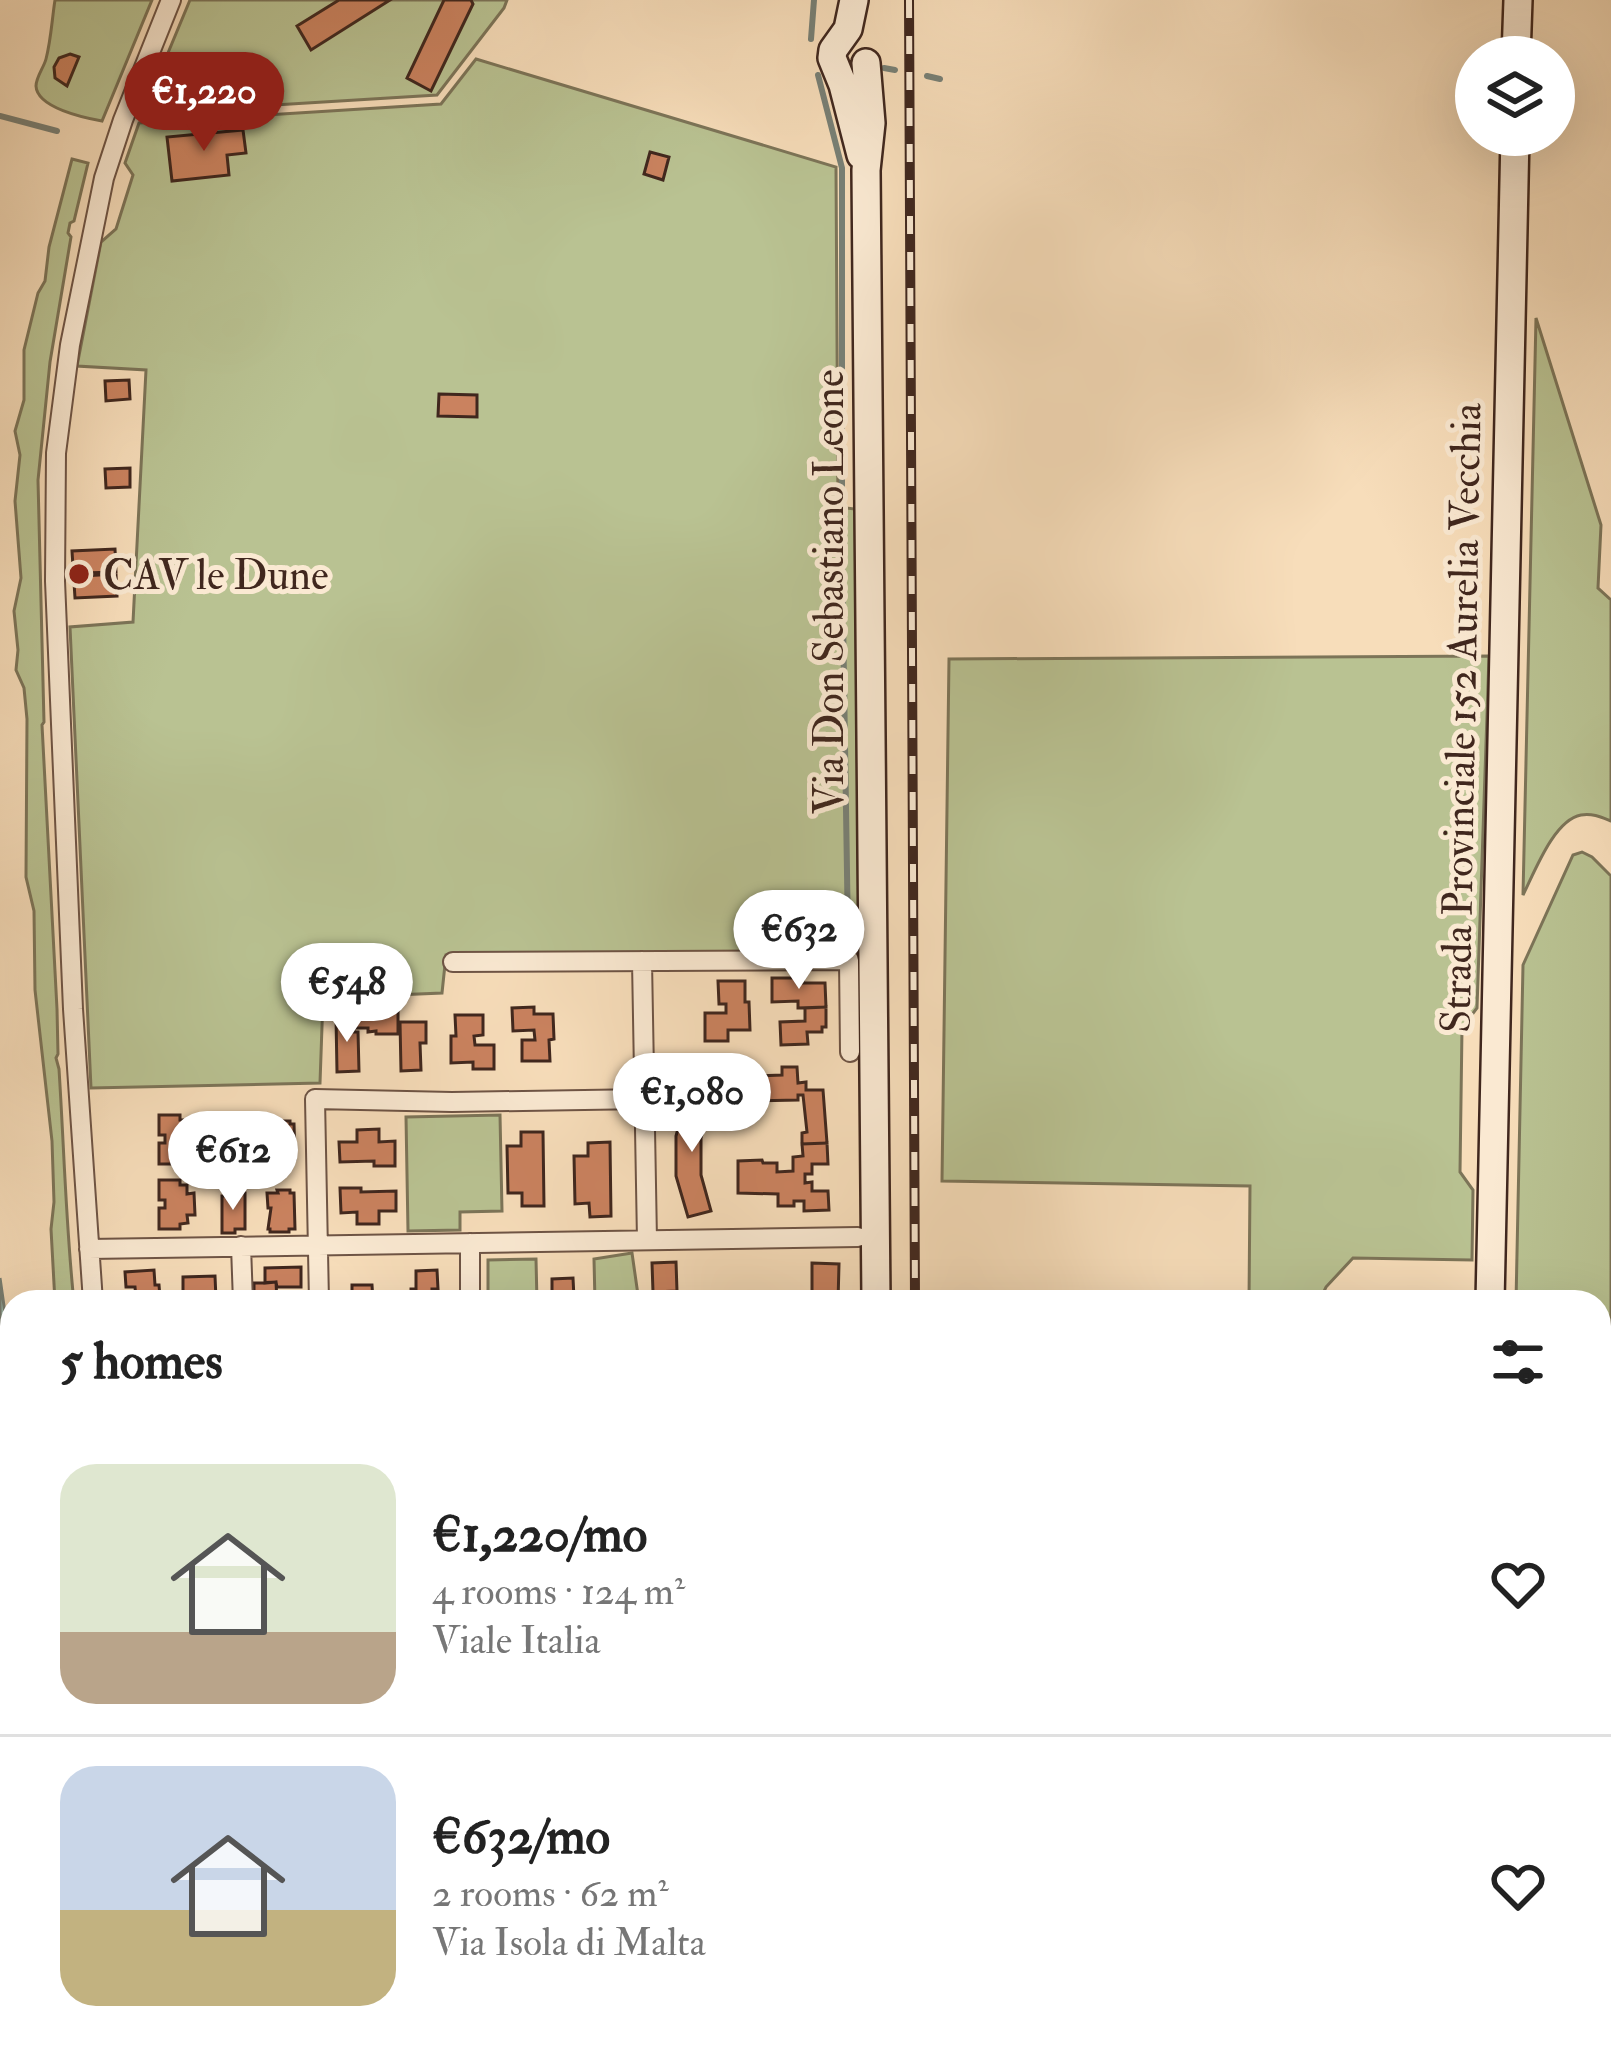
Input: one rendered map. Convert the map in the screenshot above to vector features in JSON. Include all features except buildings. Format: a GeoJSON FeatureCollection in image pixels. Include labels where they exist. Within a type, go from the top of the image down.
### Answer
{"type":"FeatureCollection","features":[{"type":"Feature","properties":{"kind":"street"},"geometry":{"type":"LineString","coordinates":[[92,1290],[73,1009],[54,508],[56,453],[70,345],[104,178],[171,0]]}},
{"type":"Feature","properties":{"kind":"street"},"geometry":{"type":"LineString","coordinates":[[852,56],[848,29],[854,0]]}},
{"type":"Feature","properties":{"kind":"street","name":"Via Don Sebastiano Leone"},"geometry":{"type":"LineString","coordinates":[[870,0],[852,56],[866,170],[876,1290]]}},
{"type":"Feature","properties":{"kind":"street"},"geometry":{"type":"LineString","coordinates":[[1517,36],[1518,0]]}},
{"type":"Feature","properties":{"kind":"street","name":"Strada Provinciale 152 Aurelia Vecchia"},"geometry":{"type":"LineString","coordinates":[[1490,1290],[1514,156]]}},
{"type":"Feature","properties":{"kind":"street"},"geometry":{"type":"LineString","coordinates":[[453,962],[849,960],[850,1052]]}},
{"type":"Feature","properties":{"kind":"street"},"geometry":{"type":"LineString","coordinates":[[642,961],[647,1240]]}},
{"type":"Feature","properties":{"kind":"street"},"geometry":{"type":"LineString","coordinates":[[320,1290],[315,1099],[645,1099]]}},
{"type":"Feature","properties":{"kind":"street"},"geometry":{"type":"LineString","coordinates":[[89,1249],[859,1237]]}},
{"type":"Feature","properties":{"kind":"street"},"geometry":{"type":"LineString","coordinates":[[470,1243],[470,1290]]}},
{"type":"Feature","properties":{"kind":"street"},"geometry":{"type":"LineString","coordinates":[[241,1246],[243,1290]]}},
{"type":"Feature","properties":{"kind":"green space"},"geometry":{"type":"Polygon","coordinates":[[[55,0],[152,0],[102,121],[63,111],[38,94],[36,83],[48,52],[55,0]]]}},
{"type":"Feature","properties":{"kind":"green space"},"geometry":{"type":"Polygon","coordinates":[[[190,0],[507,0],[437,95],[143,113],[190,0]]]}},
{"type":"Feature","properties":{"kind":"green space"},"geometry":{"type":"Polygon","coordinates":[[[476,59],[836,167],[838,507],[855,509],[859,947],[852,953],[446,955],[442,993],[323,998],[320,1083],[91,1088],[70,627],[133,622],[146,370],[77,366],[101,242],[116,229],[133,175],[125,163],[139,123],[441,104],[476,59]]]}},
{"type":"Feature","properties":{"kind":"green space"},"geometry":{"type":"Polygon","coordinates":[[[72,159],[88,163],[68,233],[38,480],[42,725],[56,1058],[73,1290],[54,1290],[52,1141],[35,990],[34,911],[26,877],[27,719],[24,688],[16,670],[14,611],[21,578],[15,501],[20,455],[15,431],[24,400],[24,350],[45,281],[72,159]]]}},
{"type":"Feature","properties":{"kind":"green space"},"geometry":{"type":"Polygon","coordinates":[[[1536,318],[1601,525],[1598,588],[1611,600],[1611,821],[1585,815],[1562,826],[1523,895],[1536,318]]]}},
{"type":"Feature","properties":{"kind":"green space"},"geometry":{"type":"Polygon","coordinates":[[[1489,656],[1477,1008],[1462,1028],[1460,1172],[1473,1190],[1472,1260],[1353,1258],[1325,1290],[1249,1290],[1250,1186],[942,1181],[949,659],[1489,656]]]}},
{"type":"Feature","properties":{"kind":"green space"},"geometry":{"type":"Polygon","coordinates":[[[1582,852],[1592,857],[1611,876],[1611,1290],[1516,1290],[1523,965],[1573,855],[1582,852]]]}},
{"type":"Feature","properties":{"kind":"green space"},"geometry":{"type":"Polygon","coordinates":[[[500,1115],[502,1211],[460,1212],[460,1230],[408,1231],[406,1117],[500,1115]]]}},
{"type":"Feature","properties":{"kind":"green space"},"geometry":{"type":"Polygon","coordinates":[[[632,1253],[637,1290],[595,1290],[594,1259],[632,1253]]]}},
{"type":"Feature","properties":{"kind":"green space"},"geometry":{"type":"Polygon","coordinates":[[[536,1259],[537,1290],[488,1290],[488,1260],[536,1259]]]}},
{"type":"Feature","properties":{"kind":"waterway"},"geometry":{"type":"LineString","coordinates":[[811,39],[814,0]]}},
{"type":"Feature","properties":{"kind":"waterway"},"geometry":{"type":"LineString","coordinates":[[884,68],[895,70]]}},
{"type":"Feature","properties":{"kind":"waterway"},"geometry":{"type":"LineString","coordinates":[[818,75],[842,168],[848,936]]}},
{"type":"Feature","properties":{"kind":"waterway"},"geometry":{"type":"LineString","coordinates":[[927,76],[940,79]]}},
{"type":"Feature","properties":{"kind":"waterway"},"geometry":{"type":"LineString","coordinates":[[0,116],[57,131]]}},
{"type":"Feature","properties":{"kind":"railway"},"geometry":{"type":"LineString","coordinates":[[909,0],[915,1290]]}},
{"type":"Feature","properties":{"kind":"place","name":"CAV le Dune"},"geometry":{"type":"Point","coordinates":[79,574]}}]}
